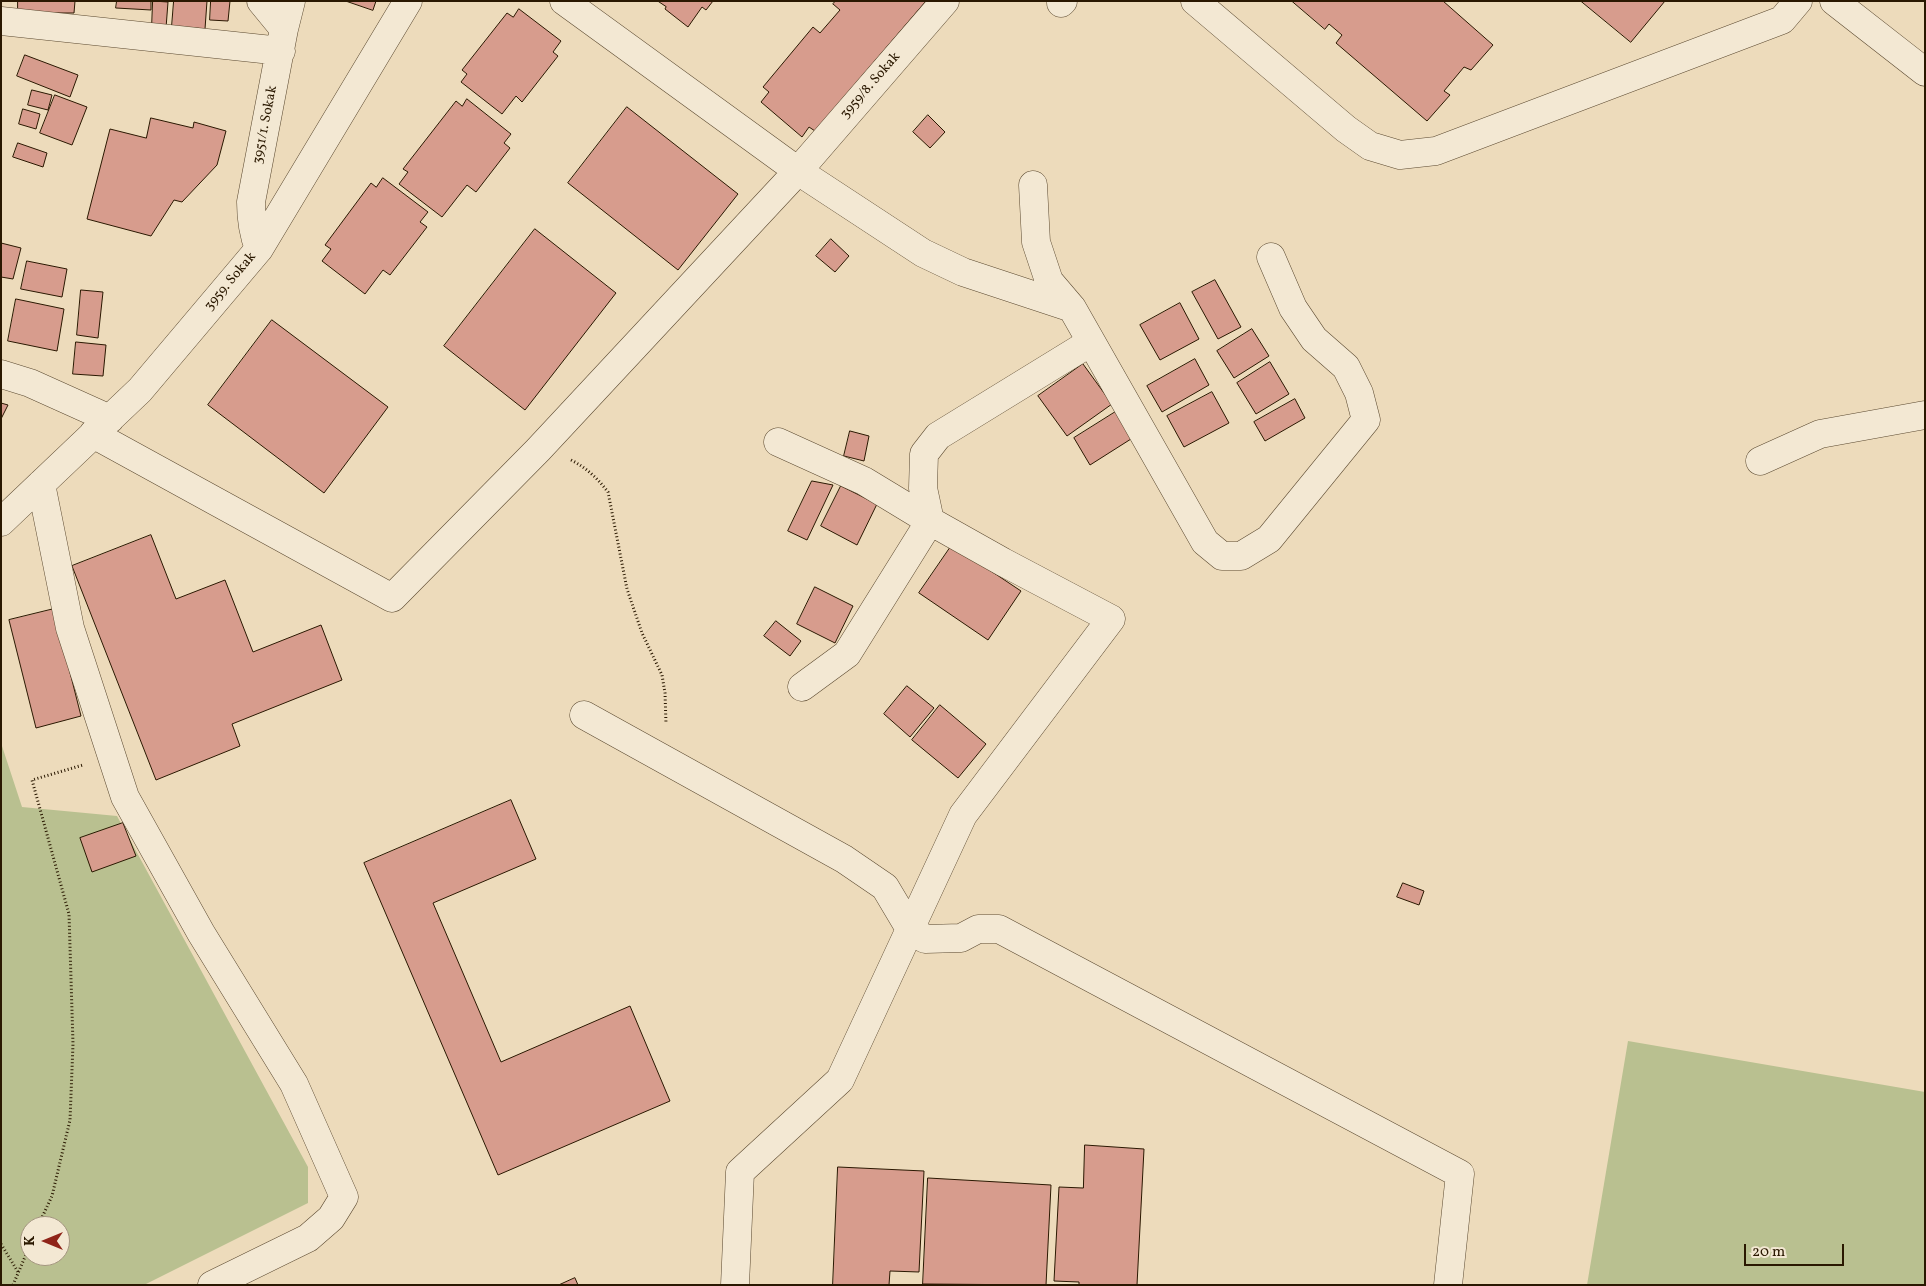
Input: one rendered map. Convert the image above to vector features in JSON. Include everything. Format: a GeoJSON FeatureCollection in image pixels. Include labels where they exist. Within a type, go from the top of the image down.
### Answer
{"type":"FeatureCollection","features":[{"type":"Feature","properties":{"kind":"street"},"geometry":{"type":"LineString","coordinates":[[261,1],[282,40]]}},
{"type":"Feature","properties":{"kind":"street","name":"3951/1. Sokak"},"geometry":{"type":"LineString","coordinates":[[259,250],[253,235],[250,219],[251,202],[291,1]]}},
{"type":"Feature","properties":{"kind":"street","name":"3959. Sokak"},"geometry":{"type":"LineString","coordinates":[[1,522],[140,390],[259,250],[408,1]]}},
{"type":"Feature","properties":{"kind":"street"},"geometry":{"type":"LineString","coordinates":[[564,1],[798,171],[923,253],[963,272],[1072,308]]}},
{"type":"Feature","properties":{"kind":"street","name":"3959/8. Sokak"},"geometry":{"type":"LineString","coordinates":[[101,427],[392,598],[538,450],[798,171],[945,1]]}},
{"type":"Feature","properties":{"kind":"street"},"geometry":{"type":"LineString","coordinates":[[1194,1],[1346,129],[1370,146],[1400,155],[1436,151],[1782,20],[1798,1]]}},
{"type":"Feature","properties":{"kind":"street"},"geometry":{"type":"LineString","coordinates":[[1834,1],[1925,72]]}},
{"type":"Feature","properties":{"kind":"street"},"geometry":{"type":"LineString","coordinates":[[1,21],[282,40]]}},
{"type":"Feature","properties":{"kind":"street"},"geometry":{"type":"LineString","coordinates":[[1033,185],[1036,242],[1049,281],[1072,308],[1204,542],[1222,556],[1241,556],[1269,539],[1366,420],[1360,392],[1346,367],[1314,338],[1293,308],[1271,257]]}},
{"type":"Feature","properties":{"kind":"street"},"geometry":{"type":"LineString","coordinates":[[802,687],[847,654],[930,521],[923,488],[924,454],[938,436],[1091,342]]}},
{"type":"Feature","properties":{"kind":"street"},"geometry":{"type":"LineString","coordinates":[[1,374],[30,383],[101,427]]}},
{"type":"Feature","properties":{"kind":"street"},"geometry":{"type":"LineString","coordinates":[[1760,461],[1820,434],[1925,415]]}},
{"type":"Feature","properties":{"kind":"street"},"geometry":{"type":"LineString","coordinates":[[735,1285],[740,1172],[840,1080],[963,815],[1111,619],[1003,562],[864,481],[778,442]]}},
{"type":"Feature","properties":{"kind":"street"},"geometry":{"type":"LineString","coordinates":[[41,484],[70,628],[125,797],[202,933],[294,1084],[344,1197],[331,1218],[308,1238],[212,1285]]}},
{"type":"Feature","properties":{"kind":"street"},"geometry":{"type":"LineString","coordinates":[[584,715],[662,760],[844,859],[885,888],[910,929],[925,939],[961,938],[978,929],[1000,929],[1460,1174],[1448,1285]]}},
{"type":"Feature","properties":{"kind":"path"},"geometry":{"type":"LineString","coordinates":[[538,450],[565,458],[581,466],[598,479],[608,492],[627,589],[642,633],[662,675],[667,712],[662,760]]}},
{"type":"Feature","properties":{"kind":"path"},"geometry":{"type":"LineString","coordinates":[[43,1216],[52,1196],[70,1120],[73,1044],[69,914],[32,780],[112,756]]}},
{"type":"Feature","properties":{"kind":"path"},"geometry":{"type":"LineString","coordinates":[[1,1244],[18,1273]]}},
{"type":"Feature","properties":{"kind":"path"},"geometry":{"type":"LineString","coordinates":[[13,1285],[21,1266]]}},
{"type":"Feature","properties":{"kind":"green space"},"geometry":{"type":"Polygon","coordinates":[[[1,743],[22,807],[117,816],[308,1167],[308,1203],[144,1285],[1,1285],[1,743]]]}},
{"type":"Feature","properties":{"kind":"green space"},"geometry":{"type":"Polygon","coordinates":[[[1628,1041],[1925,1092],[1925,1285],[1587,1285],[1628,1041]]]}},
{"type":"Feature","properties":{"kind":"building"},"geometry":{"type":"Polygon","coordinates":[[[18,1],[75,1],[74,13],[18,13],[18,1]]]}},
{"type":"Feature","properties":{"kind":"building"},"geometry":{"type":"Polygon","coordinates":[[[117,1],[151,1],[151,10],[116,8],[117,1]]]}},
{"type":"Feature","properties":{"kind":"building"},"geometry":{"type":"Polygon","coordinates":[[[153,1],[168,2],[166,28],[152,27],[153,1]]]}},
{"type":"Feature","properties":{"kind":"building"},"geometry":{"type":"Polygon","coordinates":[[[174,1],[207,1],[205,29],[172,26],[174,1]]]}},
{"type":"Feature","properties":{"kind":"building"},"geometry":{"type":"Polygon","coordinates":[[[211,1],[230,1],[228,21],[210,20],[211,1]]]}},
{"type":"Feature","properties":{"kind":"building"},"geometry":{"type":"Polygon","coordinates":[[[346,1],[376,1],[373,10],[346,1]]]}},
{"type":"Feature","properties":{"kind":"building"},"geometry":{"type":"Polygon","coordinates":[[[658,1],[713,1],[706,10],[702,7],[688,27],[658,1]]]}},
{"type":"Feature","properties":{"kind":"building"},"geometry":{"type":"Polygon","coordinates":[[[836,1],[926,1],[815,131],[809,127],[802,137],[761,102],[769,92],[763,87],[813,27],[820,33],[840,10],[833,4],[836,1]]]}},
{"type":"Feature","properties":{"kind":"building"},"geometry":{"type":"Polygon","coordinates":[[[1292,1],[1443,1],[1493,45],[1471,70],[1464,67],[1444,91],[1450,95],[1427,121],[1336,43],[1342,35],[1329,24],[1325,29],[1292,1]]]}},
{"type":"Feature","properties":{"kind":"building"},"geometry":{"type":"Polygon","coordinates":[[[1581,1],[1665,1],[1631,42],[1581,1]]]}},
{"type":"Feature","properties":{"kind":"building"},"geometry":{"type":"Polygon","coordinates":[[[519,9],[561,41],[553,52],[558,56],[522,102],[516,96],[502,114],[461,82],[467,74],[462,70],[507,13],[513,17],[519,9]]]}},
{"type":"Feature","properties":{"kind":"building"},"geometry":{"type":"Polygon","coordinates":[[[25,55],[78,75],[70,97],[17,76],[25,55]]]}},
{"type":"Feature","properties":{"kind":"building"},"geometry":{"type":"Polygon","coordinates":[[[32,90],[52,95],[48,110],[28,105],[32,90]]]}},
{"type":"Feature","properties":{"kind":"building"},"geometry":{"type":"Polygon","coordinates":[[[55,95],[87,107],[72,145],[40,133],[55,95]]]}},
{"type":"Feature","properties":{"kind":"building"},"geometry":{"type":"Polygon","coordinates":[[[467,99],[511,134],[504,143],[510,148],[476,192],[467,185],[442,217],[399,184],[408,172],[403,169],[456,101],[462,106],[467,99]]]}},
{"type":"Feature","properties":{"kind":"building"},"geometry":{"type":"Polygon","coordinates":[[[627,107],[738,194],[678,270],[568,183],[627,107]]]}},
{"type":"Feature","properties":{"kind":"building"},"geometry":{"type":"Polygon","coordinates":[[[23,109],[40,114],[36,129],[19,124],[23,109]]]}},
{"type":"Feature","properties":{"kind":"building"},"geometry":{"type":"Polygon","coordinates":[[[928,115],[945,132],[930,148],[913,132],[928,115]]]}},
{"type":"Feature","properties":{"kind":"building"},"geometry":{"type":"Polygon","coordinates":[[[151,118],[193,128],[194,122],[226,131],[217,165],[182,202],[174,200],[151,236],[87,219],[110,129],[146,138],[151,118]]]}},
{"type":"Feature","properties":{"kind":"building"},"geometry":{"type":"Polygon","coordinates":[[[18,143],[47,153],[43,167],[13,157],[18,143]]]}},
{"type":"Feature","properties":{"kind":"building"},"geometry":{"type":"Polygon","coordinates":[[[383,178],[428,212],[420,222],[427,227],[390,275],[383,270],[365,294],[322,261],[331,249],[325,245],[371,183],[376,187],[383,178]]]}},
{"type":"Feature","properties":{"kind":"building"},"geometry":{"type":"Polygon","coordinates":[[[535,229],[616,293],[525,410],[444,346],[535,229]]]}},
{"type":"Feature","properties":{"kind":"building"},"geometry":{"type":"Polygon","coordinates":[[[831,239],[849,256],[835,272],[816,256],[831,239]]]}},
{"type":"Feature","properties":{"kind":"building"},"geometry":{"type":"Polygon","coordinates":[[[1,243],[21,248],[13,279],[1,277],[1,243]]]}},
{"type":"Feature","properties":{"kind":"building"},"geometry":{"type":"Polygon","coordinates":[[[27,261],[67,269],[62,297],[21,289],[27,261]]]}},
{"type":"Feature","properties":{"kind":"building"},"geometry":{"type":"Polygon","coordinates":[[[1215,280],[1241,327],[1218,339],[1192,292],[1215,280]]]}},
{"type":"Feature","properties":{"kind":"building"},"geometry":{"type":"Polygon","coordinates":[[[81,290],[103,292],[98,338],[77,335],[81,290]]]}},
{"type":"Feature","properties":{"kind":"building"},"geometry":{"type":"Polygon","coordinates":[[[16,299],[64,309],[57,351],[8,341],[16,299]]]}},
{"type":"Feature","properties":{"kind":"building"},"geometry":{"type":"Polygon","coordinates":[[[1180,303],[1199,339],[1160,360],[1140,325],[1180,303]]]}},
{"type":"Feature","properties":{"kind":"building"},"geometry":{"type":"Polygon","coordinates":[[[272,320],[388,407],[324,493],[208,405],[272,320]]]}},
{"type":"Feature","properties":{"kind":"building"},"geometry":{"type":"Polygon","coordinates":[[[1252,329],[1269,356],[1234,378],[1217,351],[1252,329]]]}},
{"type":"Feature","properties":{"kind":"building"},"geometry":{"type":"Polygon","coordinates":[[[76,342],[106,345],[103,376],[73,374],[76,342]]]}},
{"type":"Feature","properties":{"kind":"building"},"geometry":{"type":"Polygon","coordinates":[[[1195,359],[1209,385],[1162,412],[1147,386],[1195,359]]]}},
{"type":"Feature","properties":{"kind":"building"},"geometry":{"type":"Polygon","coordinates":[[[1270,362],[1289,394],[1256,414],[1237,383],[1270,362]]]}},
{"type":"Feature","properties":{"kind":"building"},"geometry":{"type":"Polygon","coordinates":[[[1083,364],[1112,404],[1067,436],[1038,396],[1083,364]]]}},
{"type":"Feature","properties":{"kind":"building"},"geometry":{"type":"Polygon","coordinates":[[[1212,392],[1229,423],[1184,447],[1167,416],[1212,392]]]}},
{"type":"Feature","properties":{"kind":"building"},"geometry":{"type":"Polygon","coordinates":[[[1295,399],[1305,418],[1265,441],[1254,422],[1295,399]]]}},
{"type":"Feature","properties":{"kind":"building"},"geometry":{"type":"Polygon","coordinates":[[[1,403],[8,405],[1,419],[1,403]]]}},
{"type":"Feature","properties":{"kind":"building"},"geometry":{"type":"Polygon","coordinates":[[[1125,406],[1142,432],[1090,465],[1074,438],[1125,406]]]}},
{"type":"Feature","properties":{"kind":"building"},"geometry":{"type":"Polygon","coordinates":[[[850,431],[869,436],[864,461],[844,456],[850,431]]]}},
{"type":"Feature","properties":{"kind":"building"},"geometry":{"type":"Polygon","coordinates":[[[812,481],[833,485],[807,540],[788,531],[812,481]]]}},
{"type":"Feature","properties":{"kind":"building"},"geometry":{"type":"Polygon","coordinates":[[[841,486],[877,504],[857,545],[821,526],[841,486]]]}},
{"type":"Feature","properties":{"kind":"building"},"geometry":{"type":"Polygon","coordinates":[[[151,535],[176,599],[225,580],[253,652],[321,625],[342,680],[232,724],[240,746],[156,780],[72,566],[151,535]]]}},
{"type":"Feature","properties":{"kind":"building"},"geometry":{"type":"Polygon","coordinates":[[[952,545],[1021,591],[988,640],[919,593],[952,545]]]}},
{"type":"Feature","properties":{"kind":"building"},"geometry":{"type":"Polygon","coordinates":[[[815,587],[853,606],[835,643],[797,624],[815,587]]]}},
{"type":"Feature","properties":{"kind":"building"},"geometry":{"type":"Polygon","coordinates":[[[54,609],[81,716],[36,728],[9,620],[54,609]]]}},
{"type":"Feature","properties":{"kind":"building"},"geometry":{"type":"Polygon","coordinates":[[[776,621],[801,641],[790,656],[764,636],[776,621]]]}},
{"type":"Feature","properties":{"kind":"building"},"geometry":{"type":"Polygon","coordinates":[[[907,686],[934,708],[910,737],[884,714],[907,686]]]}},
{"type":"Feature","properties":{"kind":"building"},"geometry":{"type":"Polygon","coordinates":[[[940,705],[986,744],[958,778],[912,740],[940,705]]]}},
{"type":"Feature","properties":{"kind":"building"},"geometry":{"type":"Polygon","coordinates":[[[511,800],[536,859],[433,903],[501,1062],[630,1006],[670,1101],[498,1175],[364,863],[511,800]]]}},
{"type":"Feature","properties":{"kind":"building"},"geometry":{"type":"Polygon","coordinates":[[[123,823],[136,856],[92,872],[80,838],[123,823]]]}},
{"type":"Feature","properties":{"kind":"building"},"geometry":{"type":"Polygon","coordinates":[[[1403,883],[1424,891],[1419,905],[1397,897],[1403,883]]]}},
{"type":"Feature","properties":{"kind":"building"},"geometry":{"type":"Polygon","coordinates":[[[1085,1145],[1144,1149],[1137,1285],[1079,1285],[1079,1282],[1054,1281],[1059,1187],[1083,1188],[1085,1145]]]}},
{"type":"Feature","properties":{"kind":"building"},"geometry":{"type":"Polygon","coordinates":[[[838,1167],[924,1171],[919,1272],[890,1271],[889,1285],[833,1285],[838,1167]]]}},
{"type":"Feature","properties":{"kind":"building"},"geometry":{"type":"Polygon","coordinates":[[[928,1178],[1051,1185],[1046,1285],[923,1284],[928,1178]]]}},
{"type":"Feature","properties":{"kind":"building"},"geometry":{"type":"Polygon","coordinates":[[[575,1278],[578,1285],[559,1285],[575,1278]]]}}]}
